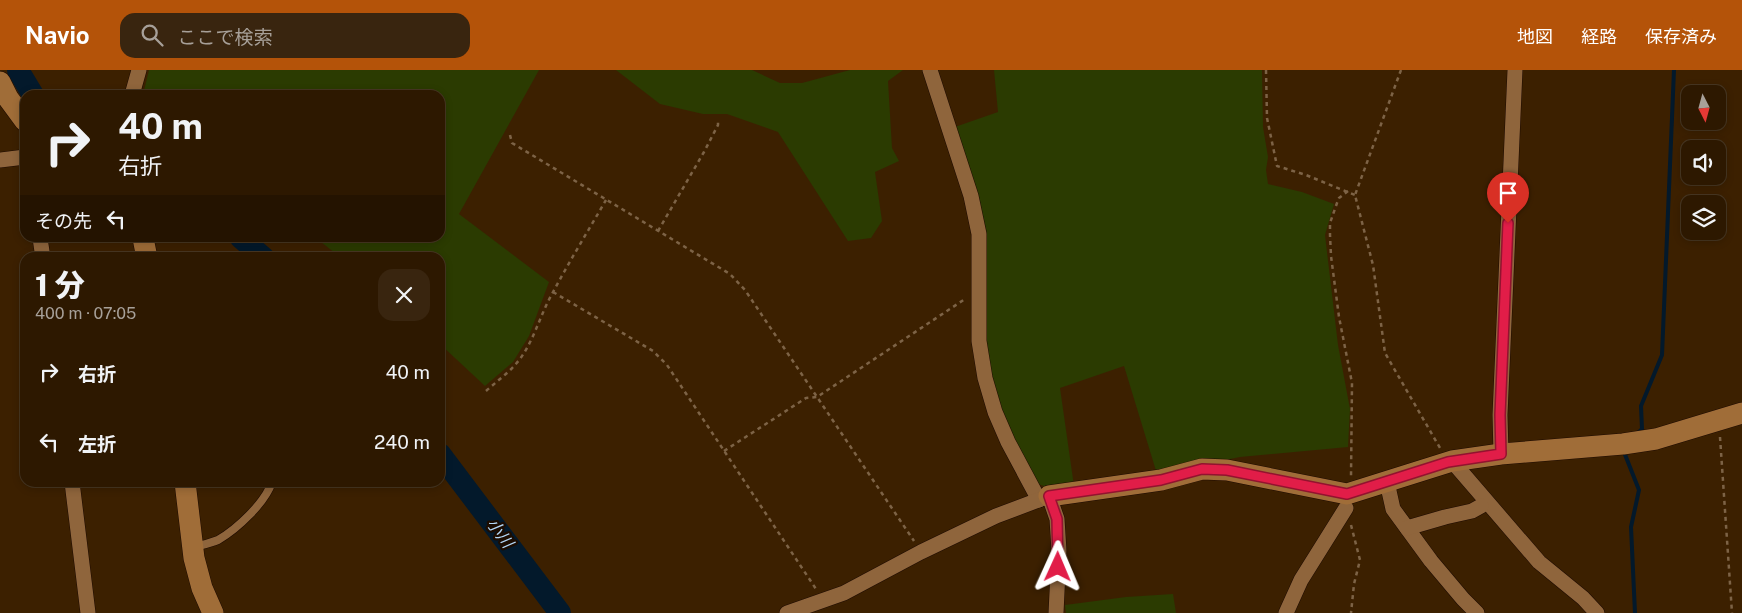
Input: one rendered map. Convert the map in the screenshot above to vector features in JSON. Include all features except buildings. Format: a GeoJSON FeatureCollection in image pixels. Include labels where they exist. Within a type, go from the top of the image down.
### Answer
{"type":"FeatureCollection","features":[{"type":"Feature","properties":{"kind":"street"},"geometry":{"type":"LineString","coordinates":[[134,90],[140,70]]}},
{"type":"Feature","properties":{"kind":"street"},"geometry":{"type":"LineString","coordinates":[[930,70],[971,196],[979,234],[979,341],[985,378],[1008,442],[1057,519],[1059,551],[1056,613]]}},
{"type":"Feature","properties":{"kind":"street"},"geometry":{"type":"LineString","coordinates":[[1501,454],[1500,415],[1514,70]]}},
{"type":"Feature","properties":{"kind":"street"},"geometry":{"type":"LineString","coordinates":[[0,82],[8,98],[20,114]]}},
{"type":"Feature","properties":{"kind":"street"},"geometry":{"type":"LineString","coordinates":[[0,160],[20,158]]}},
{"type":"Feature","properties":{"kind":"street"},"geometry":{"type":"LineString","coordinates":[[1286,613],[1301,580],[1349,500],[1387,482],[1501,454],[1623,444],[1656,438],[1742,413]]}},
{"type":"Feature","properties":{"kind":"street"},"geometry":{"type":"LineString","coordinates":[[1453,465],[1465,487],[1481,506],[1537,567],[1586,613]]}},
{"type":"Feature","properties":{"kind":"street"},"geometry":{"type":"LineString","coordinates":[[1453,465],[1539,562],[1583,598],[1597,613]]}},
{"type":"Feature","properties":{"kind":"street"},"geometry":{"type":"LineString","coordinates":[[787,613],[844,593],[921,552],[996,516],[1044,498],[1161,480],[1202,469],[1227,470],[1347,494],[1349,500]]}},
{"type":"Feature","properties":{"kind":"street"},"geometry":{"type":"LineString","coordinates":[[1387,482],[1393,509],[1431,561],[1477,613]]}},
{"type":"Feature","properties":{"kind":"street"},"geometry":{"type":"LineString","coordinates":[[73,487],[88,613]]}},
{"type":"Feature","properties":{"kind":"street"},"geometry":{"type":"LineString","coordinates":[[186,487],[193,548],[202,588],[213,613]]}},
{"type":"Feature","properties":{"kind":"street"},"geometry":{"type":"LineString","coordinates":[[1407,528],[1445,516],[1472,511],[1481,506]]}},
{"type":"Feature","properties":{"kind":"lane"},"geometry":{"type":"LineString","coordinates":[[193,548],[218,540],[252,512],[271,487]]}},
{"type":"Feature","properties":{"kind":"path"},"geometry":{"type":"LineString","coordinates":[[1266,70],[1266,118],[1276,166],[1306,175],[1355,195]]}},
{"type":"Feature","properties":{"kind":"path"},"geometry":{"type":"LineString","coordinates":[[1401,70],[1355,195],[1374,265],[1385,353],[1453,465]]}},
{"type":"Feature","properties":{"kind":"path"},"geometry":{"type":"LineString","coordinates":[[658,231],[704,152],[718,125],[718,120]]}},
{"type":"Feature","properties":{"kind":"path"},"geometry":{"type":"LineString","coordinates":[[510,134],[512,143],[730,274],[735,279],[745,290],[921,552]]}},
{"type":"Feature","properties":{"kind":"path"},"geometry":{"type":"LineString","coordinates":[[1348,191],[1339,198],[1330,223],[1330,235],[1331,256],[1342,334],[1352,383],[1349,500],[1360,560],[1354,584],[1351,613]]}},
{"type":"Feature","properties":{"kind":"path"},"geometry":{"type":"LineString","coordinates":[[486,391],[514,366],[523,354],[534,335],[542,312],[606,200]]}},
{"type":"Feature","properties":{"kind":"path"},"geometry":{"type":"LineString","coordinates":[[724,451],[806,398],[817,397],[979,290]]}},
{"type":"Feature","properties":{"kind":"path"},"geometry":{"type":"LineString","coordinates":[[553,292],[653,351],[667,365],[824,600]]}},
{"type":"Feature","properties":{"kind":"path"},"geometry":{"type":"LineString","coordinates":[[1719,420],[1732,613]]}},
{"type":"Feature","properties":{"kind":"green space"},"geometry":{"type":"Polygon","coordinates":[[[149,70],[539,70],[459,214],[549,282],[529,336],[513,362],[485,386],[445,349],[445,252],[334,252],[321,242],[445,242],[445,90],[144,90],[149,70]]]}},
{"type":"Feature","properties":{"kind":"green space"},"geometry":{"type":"Polygon","coordinates":[[[616,70],[752,70],[780,83],[802,83],[850,70],[903,70],[888,81],[892,148],[899,161],[875,172],[882,221],[871,238],[848,241],[778,132],[727,114],[703,114],[660,104],[616,70]]]}},
{"type":"Feature","properties":{"kind":"green space"},"geometry":{"type":"Polygon","coordinates":[[[994,70],[1262,70],[1263,127],[1268,157],[1266,170],[1268,184],[1302,192],[1334,204],[1325,235],[1338,345],[1350,409],[1348,447],[1240,457],[1157,474],[1124,366],[1060,388],[1074,486],[1047,487],[1035,483],[1021,458],[995,394],[985,351],[984,268],[952,128],[998,112],[994,70]]]}},
{"type":"Feature","properties":{"kind":"green space"},"geometry":{"type":"Polygon","coordinates":[[[1173,594],[1176,613],[1066,613],[1065,605],[1126,597],[1173,594]]]}},
{"type":"Feature","properties":{"kind":"waterway","name":"小川"},"geometry":{"type":"LineString","coordinates":[[18,70],[30,90]]}},
{"type":"Feature","properties":{"kind":"waterway"},"geometry":{"type":"LineString","coordinates":[[1637,434],[1642,429],[1641,406],[1662,355],[1674,70]]}},
{"type":"Feature","properties":{"kind":"waterway","name":"小川"},"geometry":{"type":"LineString","coordinates":[[246,242],[257,252]]}},
{"type":"Feature","properties":{"kind":"waterway"},"geometry":{"type":"LineString","coordinates":[[1624,452],[1639,490],[1631,527],[1635,613]]}},
{"type":"Feature","properties":{"kind":"waterway","name":"小川"},"geometry":{"type":"LineString","coordinates":[[445,461],[560,613]]}},
{"type":"Feature","properties":{"kind":"route"},"geometry":{"type":"LineString","coordinates":[[1058,567],[1057,519],[1049,496],[1161,480],[1202,469],[1227,470],[1347,494],[1448,462],[1501,454],[1500,415],[1508,223]]}}]}
